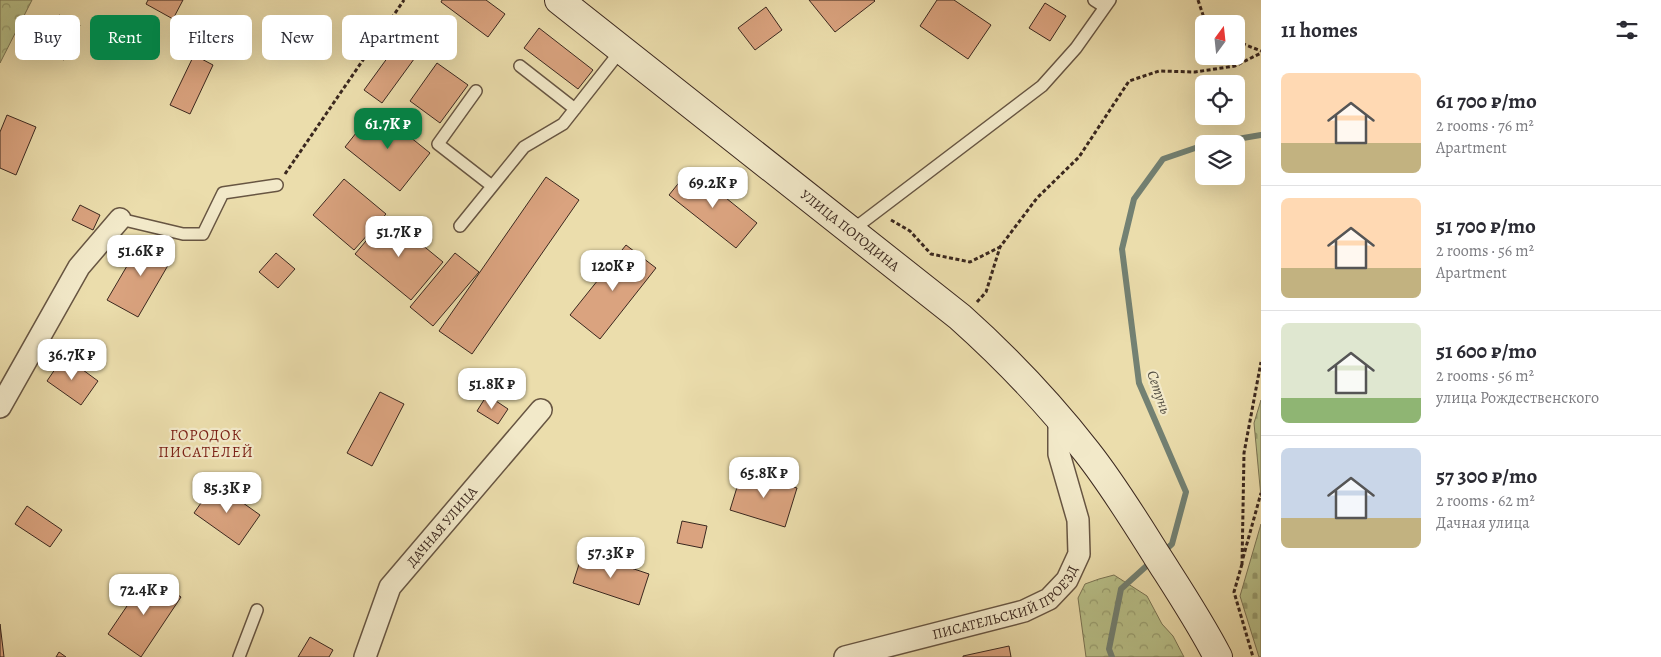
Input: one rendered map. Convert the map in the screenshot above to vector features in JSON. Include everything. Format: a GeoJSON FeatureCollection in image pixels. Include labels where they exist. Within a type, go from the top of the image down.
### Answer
{"type":"FeatureCollection","features":[{"type":"Feature","properties":{"kind":"main road","name":"УЛИЦА ПОГОДИНА"},"geometry":{"type":"LineString","coordinates":[[559,0],[960,317],[1000,352],[1088,453],[1113,488],[1194,614],[1218,657]]}},
{"type":"Feature","properties":{"kind":"street"},"geometry":{"type":"LineString","coordinates":[[0,407],[80,267],[120,219]]}},
{"type":"Feature","properties":{"kind":"street","name":"ДАЧНАЯ УЛИЦА"},"geometry":{"type":"LineString","coordinates":[[365,657],[390,587],[542,410]]}},
{"type":"Feature","properties":{"kind":"street","name":"ПИСАТЕЛЬСКИЙ ПРОЕЗД"},"geometry":{"type":"LineString","coordinates":[[844,657],[1024,611],[1050,599],[1067,580],[1079,554],[1078,520],[1059,454],[1059,418]]}},
{"type":"Feature","properties":{"kind":"lane"},"geometry":{"type":"LineString","coordinates":[[851,231],[1042,86],[1076,48],[1108,2],[1094,0]]}},
{"type":"Feature","properties":{"kind":"lane"},"geometry":{"type":"LineString","coordinates":[[460,226],[524,147],[563,124],[622,49]]}},
{"type":"Feature","properties":{"kind":"lane"},"geometry":{"type":"LineString","coordinates":[[520,66],[575,109]]}},
{"type":"Feature","properties":{"kind":"lane"},"geometry":{"type":"LineString","coordinates":[[476,91],[438,144],[492,186]]}},
{"type":"Feature","properties":{"kind":"lane"},"geometry":{"type":"LineString","coordinates":[[120,219],[183,234],[204,234],[223,193],[277,185]]}},
{"type":"Feature","properties":{"kind":"lane"},"geometry":{"type":"LineString","coordinates":[[240,657],[257,610]]}},
{"type":"Feature","properties":{"kind":"path"},"geometry":{"type":"LineString","coordinates":[[277,185],[404,0]]}},
{"type":"Feature","properties":{"kind":"path"},"geometry":{"type":"LineString","coordinates":[[1198,0],[1203,15]]}},
{"type":"Feature","properties":{"kind":"path"},"geometry":{"type":"LineString","coordinates":[[1245,45],[1261,52]]}},
{"type":"Feature","properties":{"kind":"path"},"geometry":{"type":"LineString","coordinates":[[973,306],[986,292],[1000,247],[1037,198],[1079,157],[1129,81],[1159,71],[1196,72],[1235,66],[1261,52]]}},
{"type":"Feature","properties":{"kind":"path"},"geometry":{"type":"LineString","coordinates":[[877,211],[910,231],[931,254],[970,262],[1000,247]]}},
{"type":"Feature","properties":{"kind":"path"},"geometry":{"type":"LineString","coordinates":[[1242,565],[1244,453],[1261,362]]}},
{"type":"Feature","properties":{"kind":"path"},"geometry":{"type":"LineString","coordinates":[[1253,657],[1234,592],[1259,508],[1261,493]]}},
{"type":"Feature","properties":{"kind":"green space"},"geometry":{"type":"Polygon","coordinates":[[[0,0],[32,0],[24,15],[15,15],[15,33],[0,63],[0,0]]]}},
{"type":"Feature","properties":{"kind":"green space"},"geometry":{"type":"Polygon","coordinates":[[[1261,400],[1261,497],[1254,423],[1261,400]]]}},
{"type":"Feature","properties":{"kind":"green space"},"geometry":{"type":"Polygon","coordinates":[[[1261,524],[1261,657],[1259,657],[1240,596],[1261,524]]]}},
{"type":"Feature","properties":{"kind":"green space"},"geometry":{"type":"Polygon","coordinates":[[[1114,575],[1147,596],[1162,624],[1173,636],[1184,657],[1086,657],[1078,598],[1085,584],[1114,575]]]}},
{"type":"Feature","properties":{"kind":"building"},"geometry":{"type":"Polygon","coordinates":[[[148,0],[183,0],[175,15],[170,15],[170,17],[146,4],[148,0]]]}},
{"type":"Feature","properties":{"kind":"building"},"geometry":{"type":"Polygon","coordinates":[[[442,0],[486,0],[505,14],[488,37],[441,2],[442,0]]]}},
{"type":"Feature","properties":{"kind":"building"},"geometry":{"type":"Polygon","coordinates":[[[809,0],[874,0],[875,1],[835,32],[809,0]]]}},
{"type":"Feature","properties":{"kind":"building"},"geometry":{"type":"Polygon","coordinates":[[[937,0],[954,0],[991,25],[968,59],[920,26],[937,0]]]}},
{"type":"Feature","properties":{"kind":"building"},"geometry":{"type":"Polygon","coordinates":[[[1045,3],[1066,16],[1050,41],[1029,28],[1045,3]]]}},
{"type":"Feature","properties":{"kind":"building"},"geometry":{"type":"Polygon","coordinates":[[[766,7],[782,30],[755,50],[738,28],[766,7]]]}},
{"type":"Feature","properties":{"kind":"building"},"geometry":{"type":"Polygon","coordinates":[[[539,28],[593,70],[578,89],[524,48],[539,28]]]}},
{"type":"Feature","properties":{"kind":"building"},"geometry":{"type":"Polygon","coordinates":[[[192,60],[204,60],[213,65],[190,114],[170,105],[192,60]]]}},
{"type":"Feature","properties":{"kind":"building"},"geometry":{"type":"Polygon","coordinates":[[[386,60],[413,60],[382,103],[364,90],[386,60]]]}},
{"type":"Feature","properties":{"kind":"building"},"geometry":{"type":"Polygon","coordinates":[[[437,63],[468,85],[440,123],[410,101],[437,63]]]}},
{"type":"Feature","properties":{"kind":"building"},"geometry":{"type":"Polygon","coordinates":[[[375,109],[430,153],[400,191],[345,147],[375,109]]]}},
{"type":"Feature","properties":{"kind":"building"},"geometry":{"type":"Polygon","coordinates":[[[7,115],[36,127],[16,175],[0,168],[0,132],[7,115]]]}},
{"type":"Feature","properties":{"kind":"building"},"geometry":{"type":"Polygon","coordinates":[[[690,169],[757,223],[736,248],[669,195],[690,169]]]}},
{"type":"Feature","properties":{"kind":"building"},"geometry":{"type":"Polygon","coordinates":[[[546,177],[579,200],[472,354],[439,331],[546,177]]]}},
{"type":"Feature","properties":{"kind":"building"},"geometry":{"type":"Polygon","coordinates":[[[344,179],[386,214],[354,250],[313,215],[344,179]]]}},
{"type":"Feature","properties":{"kind":"building"},"geometry":{"type":"Polygon","coordinates":[[[80,205],[100,215],[93,230],[72,220],[80,205]]]}},
{"type":"Feature","properties":{"kind":"building"},"geometry":{"type":"Polygon","coordinates":[[[387,216],[443,262],[411,300],[355,254],[387,216]]]}},
{"type":"Feature","properties":{"kind":"building"},"geometry":{"type":"Polygon","coordinates":[[[144,237],[174,255],[138,317],[107,300],[144,237]]]}},
{"type":"Feature","properties":{"kind":"building"},"geometry":{"type":"Polygon","coordinates":[[[626,245],[656,268],[600,339],[570,315],[626,245]]]}},
{"type":"Feature","properties":{"kind":"building"},"geometry":{"type":"Polygon","coordinates":[[[276,253],[295,269],[278,288],[259,272],[276,253]]]}},
{"type":"Feature","properties":{"kind":"building"},"geometry":{"type":"Polygon","coordinates":[[[455,253],[479,272],[433,326],[410,307],[455,253]]]}},
{"type":"Feature","properties":{"kind":"building"},"geometry":{"type":"Polygon","coordinates":[[[64,356],[98,381],[81,405],[47,381],[64,356]]]}},
{"type":"Feature","properties":{"kind":"building"},"geometry":{"type":"Polygon","coordinates":[[[380,392],[404,404],[372,466],[347,453],[380,392]]]}},
{"type":"Feature","properties":{"kind":"building"},"geometry":{"type":"Polygon","coordinates":[[[487,395],[508,409],[498,424],[477,411],[487,395]]]}},
{"type":"Feature","properties":{"kind":"building"},"geometry":{"type":"Polygon","coordinates":[[[742,471],[797,488],[785,527],[730,510],[742,471]]]}},
{"type":"Feature","properties":{"kind":"building"},"geometry":{"type":"Polygon","coordinates":[[[215,483],[260,515],[239,545],[194,513],[215,483]]]}},
{"type":"Feature","properties":{"kind":"building"},"geometry":{"type":"Polygon","coordinates":[[[27,506],[62,530],[50,547],[15,524],[27,506]]]}},
{"type":"Feature","properties":{"kind":"building"},"geometry":{"type":"Polygon","coordinates":[[[682,521],[707,526],[702,548],[677,543],[682,521]]]}},
{"type":"Feature","properties":{"kind":"building"},"geometry":{"type":"Polygon","coordinates":[[[583,552],[649,574],[639,605],[573,583],[583,552]]]}},
{"type":"Feature","properties":{"kind":"building"},"geometry":{"type":"Polygon","coordinates":[[[148,575],[181,597],[141,657],[108,634],[148,575]]]}},
{"type":"Feature","properties":{"kind":"building"},"geometry":{"type":"Polygon","coordinates":[[[0,624],[4,657],[0,657],[0,624]]]}},
{"type":"Feature","properties":{"kind":"building"},"geometry":{"type":"Polygon","coordinates":[[[310,637],[333,650],[329,657],[298,657],[310,637]]]}},
{"type":"Feature","properties":{"kind":"building"},"geometry":{"type":"Polygon","coordinates":[[[1009,646],[1011,657],[963,657],[963,656],[1009,646]]]}},
{"type":"Feature","properties":{"kind":"building"},"geometry":{"type":"Polygon","coordinates":[[[59,652],[66,657],[56,657],[59,652]]]}},
{"type":"Feature","properties":{"kind":"waterway","name":"Сетунь"},"geometry":{"type":"LineString","coordinates":[[1245,138],[1261,135]]}},
{"type":"Feature","properties":{"kind":"waterway","name":"Сетунь"},"geometry":{"type":"LineString","coordinates":[[1162,553],[1172,544],[1186,492],[1139,383],[1122,249],[1134,199],[1163,159],[1195,148]]}},
{"type":"Feature","properties":{"kind":"waterway","name":"Сетунь"},"geometry":{"type":"LineString","coordinates":[[1112,657],[1109,649],[1121,589],[1152,561]]}},
{"type":"Feature","properties":{"kind":"district","name":"ГОРОДОК ПИСАТЕЛЕЙ"},"geometry":{"type":"Point","coordinates":[206,444]}}]}
